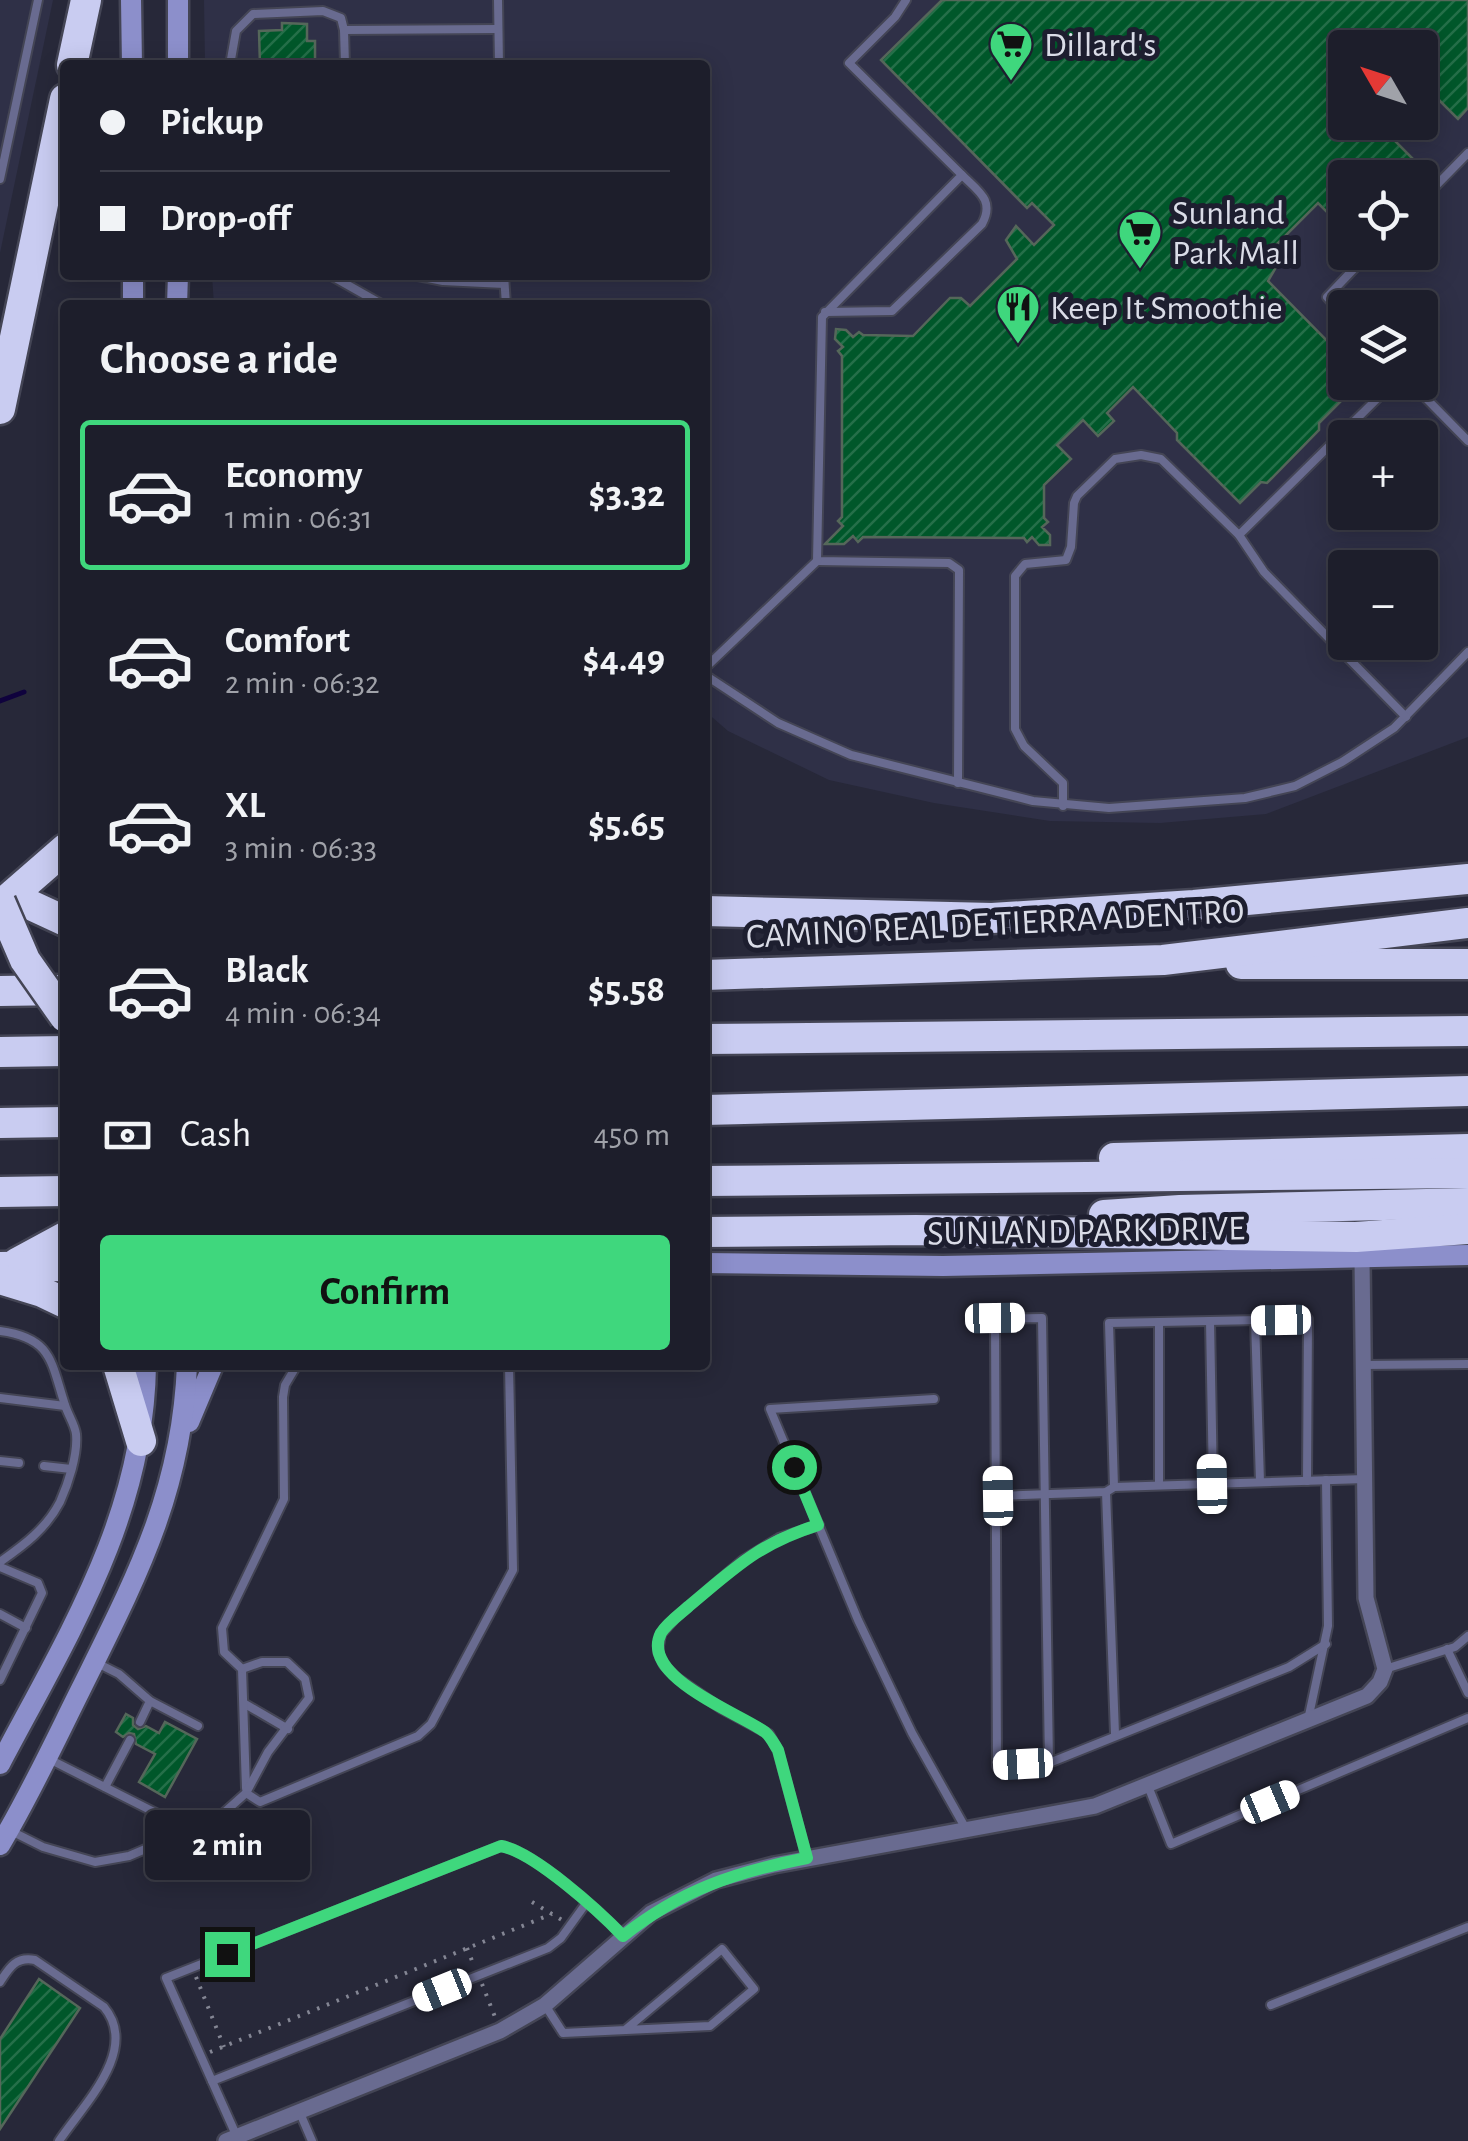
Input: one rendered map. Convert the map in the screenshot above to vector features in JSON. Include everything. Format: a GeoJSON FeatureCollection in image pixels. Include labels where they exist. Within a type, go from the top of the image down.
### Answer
{"type":"FeatureCollection","features":[{"type":"Feature","properties":{"kind":"highway"},"geometry":{"type":"LineString","coordinates":[[73,60],[86,0]]}},
{"type":"Feature","properties":{"kind":"highway"},"geometry":{"type":"LineString","coordinates":[[0,409],[60,123]]}},
{"type":"Feature","properties":{"kind":"highway"},"geometry":{"type":"LineString","coordinates":[[4,899],[60,853]]}},
{"type":"Feature","properties":{"kind":"highway"},"geometry":{"type":"LineString","coordinates":[[710,911],[992,918],[1194,905],[1468,876]]}},
{"type":"Feature","properties":{"kind":"highway"},"geometry":{"type":"LineString","coordinates":[[4,899],[60,896]]}},
{"type":"Feature","properties":{"kind":"highway"},"geometry":{"type":"LineString","coordinates":[[4,899],[60,919]]}},
{"type":"Feature","properties":{"kind":"highway"},"geometry":{"type":"LineString","coordinates":[[4,899],[25,960],[60,1010]]}},
{"type":"Feature","properties":{"kind":"highway","name":"CAMINO REAL DE TIERRA ADENTRO"},"geometry":{"type":"LineString","coordinates":[[710,974],[1163,960],[1468,923]]}},
{"type":"Feature","properties":{"kind":"highway"},"geometry":{"type":"LineString","coordinates":[[1163,960],[1280,967],[1468,964]]}},
{"type":"Feature","properties":{"kind":"highway"},"geometry":{"type":"LineString","coordinates":[[0,991],[60,990]]}},
{"type":"Feature","properties":{"kind":"highway"},"geometry":{"type":"LineString","coordinates":[[710,1039],[1468,1031]]}},
{"type":"Feature","properties":{"kind":"highway"},"geometry":{"type":"LineString","coordinates":[[0,1052],[60,1050]]}},
{"type":"Feature","properties":{"kind":"highway"},"geometry":{"type":"LineString","coordinates":[[710,1110],[1468,1092]]}},
{"type":"Feature","properties":{"kind":"highway"},"geometry":{"type":"LineString","coordinates":[[0,1123],[60,1122]]}},
{"type":"Feature","properties":{"kind":"highway"},"geometry":{"type":"LineString","coordinates":[[716,1180],[1017,1160],[1468,1148]]}},
{"type":"Feature","properties":{"kind":"highway"},"geometry":{"type":"LineString","coordinates":[[716,1180],[1468,1173]]}},
{"type":"Feature","properties":{"kind":"highway"},"geometry":{"type":"LineString","coordinates":[[0,1192],[60,1191]]}},
{"type":"Feature","properties":{"kind":"highway"},"geometry":{"type":"LineString","coordinates":[[916,1230],[1180,1210],[1468,1203]]}},
{"type":"Feature","properties":{"kind":"highway"},"geometry":{"type":"LineString","coordinates":[[710,1232],[916,1230],[1356,1237],[1468,1229]]}},
{"type":"Feature","properties":{"kind":"highway"},"geometry":{"type":"LineString","coordinates":[[3,1271],[60,1241]]}},
{"type":"Feature","properties":{"kind":"highway"},"geometry":{"type":"LineString","coordinates":[[3,1271],[60,1266]]}},
{"type":"Feature","properties":{"kind":"highway"},"geometry":{"type":"LineString","coordinates":[[3,1271],[60,1301]]}},
{"type":"Feature","properties":{"kind":"highway"},"geometry":{"type":"LineString","coordinates":[[120,1370],[141,1441]]}},
{"type":"Feature","properties":{"kind":"main road"},"geometry":{"type":"LineString","coordinates":[[131,0],[132,60]]}},
{"type":"Feature","properties":{"kind":"main road"},"geometry":{"type":"LineString","coordinates":[[178,0],[178,60]]}},
{"type":"Feature","properties":{"kind":"main road","name":"SUNLAND PARK DRIVE"},"geometry":{"type":"LineString","coordinates":[[710,1263],[943,1266],[1468,1255]]}},
{"type":"Feature","properties":{"kind":"main road"},"geometry":{"type":"LineString","coordinates":[[0,1764],[92,1591],[125,1507],[141,1441],[146,1370]]}},
{"type":"Feature","properties":{"kind":"main road"},"geometry":{"type":"LineString","coordinates":[[3,1833],[47,1758],[154,1537],[178,1446],[186,1370]]}},
{"type":"Feature","properties":{"kind":"main road"},"geometry":{"type":"LineString","coordinates":[[178,1446],[211,1370]]}},
{"type":"Feature","properties":{"kind":"street"},"geometry":{"type":"LineString","coordinates":[[231,2139],[500,2031],[545,2005],[651,1913],[716,1880],[807,1858],[1095,1806],[1367,1696],[1383,1675],[1366,1598],[1362,1258]]}},
{"type":"Feature","properties":{"kind":"lane"},"geometry":{"type":"LineString","coordinates":[[0,179],[38,0]]}},
{"type":"Feature","properties":{"kind":"lane"},"geometry":{"type":"LineString","coordinates":[[498,0],[499,60]]}},
{"type":"Feature","properties":{"kind":"lane"},"geometry":{"type":"LineString","coordinates":[[825,312],[892,311],[982,224],[989,211],[987,200],[849,63],[895,17],[906,0]]}},
{"type":"Feature","properties":{"kind":"lane"},"geometry":{"type":"LineString","coordinates":[[231,60],[236,31],[253,14],[323,10],[341,18],[345,60]]}},
{"type":"Feature","properties":{"kind":"lane"},"geometry":{"type":"LineString","coordinates":[[344,30],[498,30]]}},
{"type":"Feature","properties":{"kind":"lane"},"geometry":{"type":"LineString","coordinates":[[1438,183],[1468,152]]}},
{"type":"Feature","properties":{"kind":"lane"},"geometry":{"type":"LineString","coordinates":[[710,667],[817,561],[820,325],[825,312],[962,175]]}},
{"type":"Feature","properties":{"kind":"lane"},"geometry":{"type":"LineString","coordinates":[[1333,290],[1352,270]]}},
{"type":"Feature","properties":{"kind":"lane"},"geometry":{"type":"LineString","coordinates":[[339,280],[374,300]]}},
{"type":"Feature","properties":{"kind":"lane"},"geometry":{"type":"LineString","coordinates":[[438,280],[504,280]]}},
{"type":"Feature","properties":{"kind":"lane"},"geometry":{"type":"LineString","coordinates":[[1238,535],[1376,400]]}},
{"type":"Feature","properties":{"kind":"lane"},"geometry":{"type":"LineString","coordinates":[[1428,400],[1468,441]]}},
{"type":"Feature","properties":{"kind":"lane"},"geometry":{"type":"LineString","coordinates":[[1063,806],[1063,783],[1024,746],[1015,729],[1014,591],[1018,570],[1031,562],[1066,560],[1077,496],[1108,465],[1127,455],[1162,459],[1238,535],[1264,572],[1406,717]]}},
{"type":"Feature","properties":{"kind":"lane"},"geometry":{"type":"LineString","coordinates":[[817,561],[949,562],[959,570],[958,783]]}},
{"type":"Feature","properties":{"kind":"lane"},"geometry":{"type":"LineString","coordinates":[[710,676],[766,716],[867,760],[1063,806],[1109,808],[1186,804],[1279,790],[1342,762],[1406,717],[1468,652]]}},
{"type":"Feature","properties":{"kind":"lane"},"geometry":{"type":"LineString","coordinates":[[1049,1763],[1042,1318],[995,1318],[997,1766],[1049,1763],[1289,1667],[1326,1644]]}},
{"type":"Feature","properties":{"kind":"lane"},"geometry":{"type":"LineString","coordinates":[[1114,1734],[1110,1323],[1308,1319],[1307,1481]]}},
{"type":"Feature","properties":{"kind":"lane"},"geometry":{"type":"LineString","coordinates":[[1254,1320],[1260,1482]]}},
{"type":"Feature","properties":{"kind":"lane"},"geometry":{"type":"LineString","coordinates":[[1210,1321],[1212,1484]]}},
{"type":"Feature","properties":{"kind":"lane"},"geometry":{"type":"LineString","coordinates":[[1159,1322],[1159,1485]]}},
{"type":"Feature","properties":{"kind":"lane"},"geometry":{"type":"LineString","coordinates":[[0,1332],[22,1334],[35,1342],[56,1368],[76,1434],[71,1469],[60,1502],[44,1528],[0,1565],[38,1583],[42,1593],[1,1676]]}},
{"type":"Feature","properties":{"kind":"lane"},"geometry":{"type":"LineString","coordinates":[[1364,1366],[1468,1364]]}},
{"type":"Feature","properties":{"kind":"lane"},"geometry":{"type":"LineString","coordinates":[[246,1792],[242,1669],[224,1652],[222,1628],[284,1499],[283,1396],[284,1385],[294,1370]]}},
{"type":"Feature","properties":{"kind":"lane"},"geometry":{"type":"LineString","coordinates":[[246,1792],[260,1802],[418,1736],[431,1724],[512,1570],[509,1370]]}},
{"type":"Feature","properties":{"kind":"lane"},"geometry":{"type":"LineString","coordinates":[[0,1398],[65,1406]]}},
{"type":"Feature","properties":{"kind":"lane"},"geometry":{"type":"LineString","coordinates":[[934,1399],[770,1408],[858,1620],[904,1717],[966,1830]]}},
{"type":"Feature","properties":{"kind":"lane"},"geometry":{"type":"LineString","coordinates":[[0,1460],[19,1463]]}},
{"type":"Feature","properties":{"kind":"lane"},"geometry":{"type":"LineString","coordinates":[[44,1466],[71,1469]]}},
{"type":"Feature","properties":{"kind":"lane"},"geometry":{"type":"LineString","coordinates":[[998,1496],[1159,1485],[1365,1479]]}},
{"type":"Feature","properties":{"kind":"lane"},"geometry":{"type":"LineString","coordinates":[[1308,1720],[1326,1644],[1326,1480]]}},
{"type":"Feature","properties":{"kind":"lane"},"geometry":{"type":"LineString","coordinates":[[807,1858],[778,1750],[769,1734],[722,1709],[677,1678],[658,1652],[661,1634],[676,1617],[744,1560],[779,1538],[818,1525]]}},
{"type":"Feature","properties":{"kind":"lane"},"geometry":{"type":"LineString","coordinates":[[0,1614],[26,1628]]}},
{"type":"Feature","properties":{"kind":"lane"},"geometry":{"type":"LineString","coordinates":[[1383,1675],[1447,1649],[1468,1636]]}},
{"type":"Feature","properties":{"kind":"lane"},"geometry":{"type":"LineString","coordinates":[[1447,1649],[1468,1693]]}},
{"type":"Feature","properties":{"kind":"lane"},"geometry":{"type":"LineString","coordinates":[[3,1833],[78,1859],[112,1861],[218,1818],[246,1792],[268,1752],[309,1698],[306,1679],[287,1662],[278,1660],[242,1669]]}},
{"type":"Feature","properties":{"kind":"lane"},"geometry":{"type":"LineString","coordinates":[[94,1662],[118,1674],[150,1701],[198,1726]]}},
{"type":"Feature","properties":{"kind":"lane"},"geometry":{"type":"LineString","coordinates":[[140,1722],[150,1701]]}},
{"type":"Feature","properties":{"kind":"lane"},"geometry":{"type":"LineString","coordinates":[[245,1704],[288,1729]]}},
{"type":"Feature","properties":{"kind":"lane"},"geometry":{"type":"LineString","coordinates":[[1148,1786],[1171,1844],[1467,1722]]}},
{"type":"Feature","properties":{"kind":"lane"},"geometry":{"type":"LineString","coordinates":[[105,1788],[130,1740]]}},
{"type":"Feature","properties":{"kind":"lane"},"geometry":{"type":"LineString","coordinates":[[47,1758],[160,1816]]}},
{"type":"Feature","properties":{"kind":"lane"},"geometry":{"type":"LineString","coordinates":[[231,2139],[212,2081],[166,1978],[501,1846],[520,1852],[587,1902],[623,1936]]}},
{"type":"Feature","properties":{"kind":"lane"},"geometry":{"type":"LineString","coordinates":[[212,2081],[548,1948],[587,1902]]}},
{"type":"Feature","properties":{"kind":"lane"},"geometry":{"type":"LineString","coordinates":[[1271,2005],[1468,1926]]}},
{"type":"Feature","properties":{"kind":"lane"},"geometry":{"type":"LineString","coordinates":[[545,2005],[563,2034],[710,2026],[754,1988],[722,1949],[625,2030]]}},
{"type":"Feature","properties":{"kind":"lane"},"geometry":{"type":"LineString","coordinates":[[0,1982],[14,1963],[27,1958],[35,1960],[112,2016],[117,2041],[110,2064],[58,2141]]}},
{"type":"Feature","properties":{"kind":"lane"},"geometry":{"type":"LineString","coordinates":[[300,2111],[312,2141]]}},
{"type":"Feature","properties":{"kind":"path"},"geometry":{"type":"LineString","coordinates":[[532,1902],[570,1925]]}},
{"type":"Feature","properties":{"kind":"path"},"geometry":{"type":"LineString","coordinates":[[200,2056],[552,1914]]}},
{"type":"Feature","properties":{"kind":"path"},"geometry":{"type":"LineString","coordinates":[[192,1968],[224,2047]]}},
{"type":"Feature","properties":{"kind":"path"},"geometry":{"type":"LineString","coordinates":[[481,1983],[500,2031]]}},
{"type":"Feature","properties":{"kind":"shaded area"},"geometry":{"type":"Polygon","coordinates":[[[0,0],[53,0],[0,253],[0,0]]]}},
{"type":"Feature","properties":{"kind":"shaded area","name":"Sunland Park Mall"},"geometry":{"type":"Polygon","coordinates":[[[204,0],[1468,0],[1468,737],[1266,814],[1160,823],[1050,821],[934,803],[829,780],[728,731],[710,715],[710,300],[214,300],[212,280],[710,280],[710,60],[205,60],[204,0]]]}},
{"type":"Feature","properties":{"kind":"building","name":"Sunland Park Mall"},"geometry":{"type":"Polygon","coordinates":[[[942,0],[1468,0],[1468,108],[1458,119],[1438,102],[1438,30],[1328,30],[1328,140],[1396,140],[1414,160],[1328,160],[1328,213],[1318,203],[1273,248],[1282,257],[1268,281],[1328,342],[1328,400],[1342,400],[1319,423],[1319,430],[1267,483],[1261,482],[1240,503],[1177,440],[1177,433],[1133,387],[1107,413],[1114,421],[1098,436],[1083,420],[1057,445],[1071,459],[1044,485],[1044,518],[1048,522],[1042,527],[1050,535],[1050,545],[1039,545],[1032,537],[1027,542],[1024,538],[863,537],[858,542],[853,536],[844,544],[825,544],[843,526],[838,521],[842,517],[842,356],[838,351],[843,347],[835,339],[836,329],[846,330],[853,337],[859,332],[913,336],[950,298],[961,298],[970,306],[1017,259],[1006,240],[1016,226],[1034,245],[1054,225],[1032,203],[1027,208],[881,60],[942,0]]]}},
{"type":"Feature","properties":{"kind":"building"},"geometry":{"type":"Polygon","coordinates":[[[282,23],[307,24],[307,41],[315,41],[315,60],[260,60],[259,31],[282,30],[282,23]]]}},
{"type":"Feature","properties":{"kind":"building"},"geometry":{"type":"Polygon","coordinates":[[[126,1714],[138,1729],[146,1726],[159,1733],[165,1722],[197,1739],[165,1797],[139,1782],[155,1754],[136,1744],[134,1734],[123,1737],[116,1732],[126,1714]]]}},
{"type":"Feature","properties":{"kind":"building"},"geometry":{"type":"Polygon","coordinates":[[[39,1979],[80,2008],[0,2129],[0,2039],[39,1979]]]}},
{"type":"Feature","properties":{"kind":"waterway"},"geometry":{"type":"LineString","coordinates":[[0,701],[24,692]]}},
{"type":"Feature","properties":{"kind":"place","name":"Dillard's"},"geometry":{"type":"Point","coordinates":[1011,82]}},
{"type":"Feature","properties":{"kind":"place","name":"Sunland Park Mall"},"geometry":{"type":"Point","coordinates":[1140,270]}},
{"type":"Feature","properties":{"kind":"place","name":"Keep It Smoothie"},"geometry":{"type":"Point","coordinates":[1018,345]}},
{"type":"Feature","properties":{"kind":"route"},"geometry":{"type":"LineString","coordinates":[[227,1954],[501,1846],[520,1852],[602,1914],[623,1936],[651,1913],[716,1880],[807,1858],[778,1750],[769,1734],[722,1709],[677,1678],[658,1652],[661,1634],[676,1617],[744,1560],[779,1538],[818,1525],[794,1467]]}}]}
